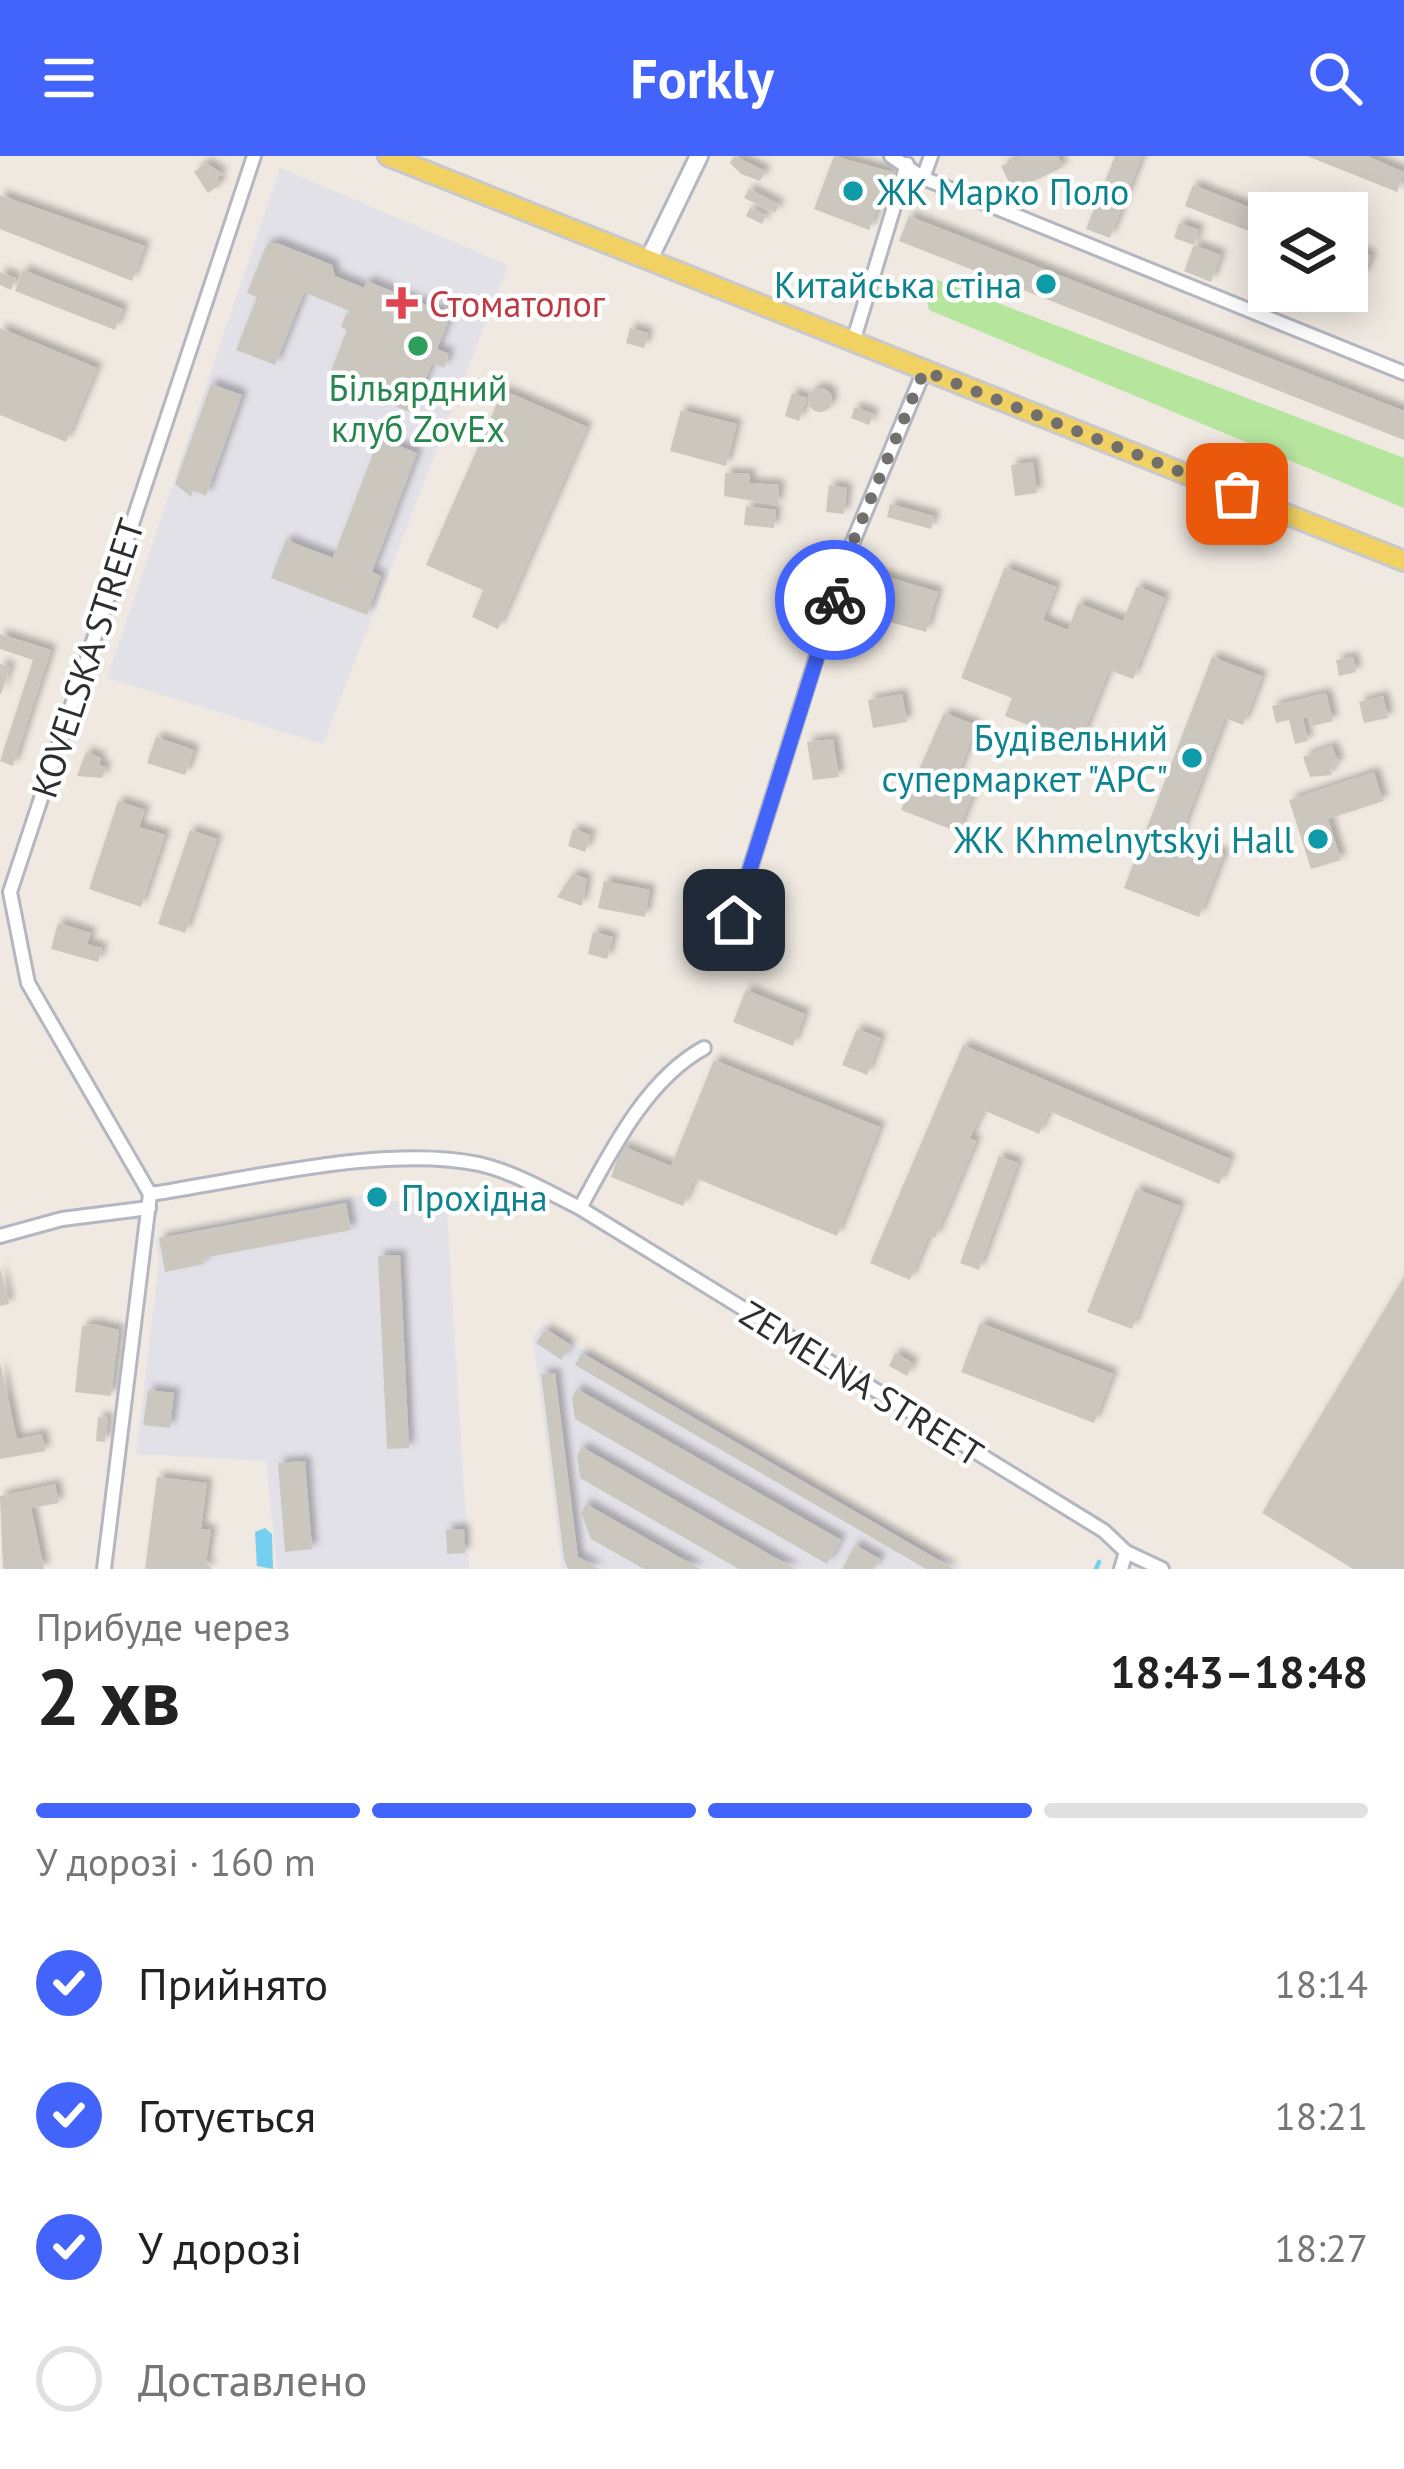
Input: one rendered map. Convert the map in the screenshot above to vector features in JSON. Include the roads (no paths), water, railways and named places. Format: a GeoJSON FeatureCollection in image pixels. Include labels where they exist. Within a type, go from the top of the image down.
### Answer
{"type":"FeatureCollection","features":[{"type":"Feature","properties":{"kind":"main road"},"geometry":{"type":"LineString","coordinates":[[388,156],[1404,561]]}},
{"type":"Feature","properties":{"kind":"main road"},"geometry":{"type":"LineString","coordinates":[[649,259],[699,156]]}},
{"type":"Feature","properties":{"kind":"street","name":"KOVELSKA STREET"},"geometry":{"type":"LineString","coordinates":[[150,1201],[28,983],[10,892],[254,156]]}},
{"type":"Feature","properties":{"kind":"street"},"geometry":{"type":"LineString","coordinates":[[891,156],[923,178],[1404,373]]}},
{"type":"Feature","properties":{"kind":"street"},"geometry":{"type":"LineString","coordinates":[[923,178],[931,156]]}},
{"type":"Feature","properties":{"kind":"street"},"geometry":{"type":"LineString","coordinates":[[853,342],[907,164]]}},
{"type":"Feature","properties":{"kind":"street"},"geometry":{"type":"LineString","coordinates":[[734,920],[852,544],[924,371]]}},
{"type":"Feature","properties":{"kind":"street"},"geometry":{"type":"LineString","coordinates":[[580,1208],[641,1109],[686,1058],[704,1048]]}},
{"type":"Feature","properties":{"kind":"street","name":"ZEMELNA STREET"},"geometry":{"type":"LineString","coordinates":[[0,1236],[150,1201],[395,1158],[478,1164],[580,1208],[1096,1526],[1126,1552],[1162,1569]]}},
{"type":"Feature","properties":{"kind":"street"},"geometry":{"type":"LineString","coordinates":[[104,1569],[150,1201]]}},
{"type":"Feature","properties":{"kind":"street"},"geometry":{"type":"LineString","coordinates":[[1121,1569],[1126,1552]]}},
{"type":"Feature","properties":{"kind":"water"},"geometry":{"type":"Polygon","coordinates":[[[265,1528],[272,1534],[273,1569],[257,1566],[255,1532],[265,1528]]]}},
{"type":"Feature","properties":{"kind":"waterway"},"geometry":{"type":"LineString","coordinates":[[1096,1569],[1099,1562]]}},
{"type":"Feature","properties":{"kind":"place","name":"ЖК Марко Поло"},"geometry":{"type":"Point","coordinates":[853,191]}},
{"type":"Feature","properties":{"kind":"place","name":"Китайська стіна"},"geometry":{"type":"Point","coordinates":[1046,284]}},
{"type":"Feature","properties":{"kind":"place","name":"Стоматолог"},"geometry":{"type":"Point","coordinates":[402,303]}},
{"type":"Feature","properties":{"kind":"place","name":"Більярдний клуб ZovEx"},"geometry":{"type":"Point","coordinates":[418,346]}},
{"type":"Feature","properties":{"kind":"place","name":"Будівельний супермаркет \"АРС\""},"geometry":{"type":"Point","coordinates":[1192,758]}},
{"type":"Feature","properties":{"kind":"place","name":"ЖК Khmelnytskyi Hall"},"geometry":{"type":"Point","coordinates":[1318,839]}},
{"type":"Feature","properties":{"kind":"place","name":"Прохідна"},"geometry":{"type":"Point","coordinates":[377,1197]}}]}
